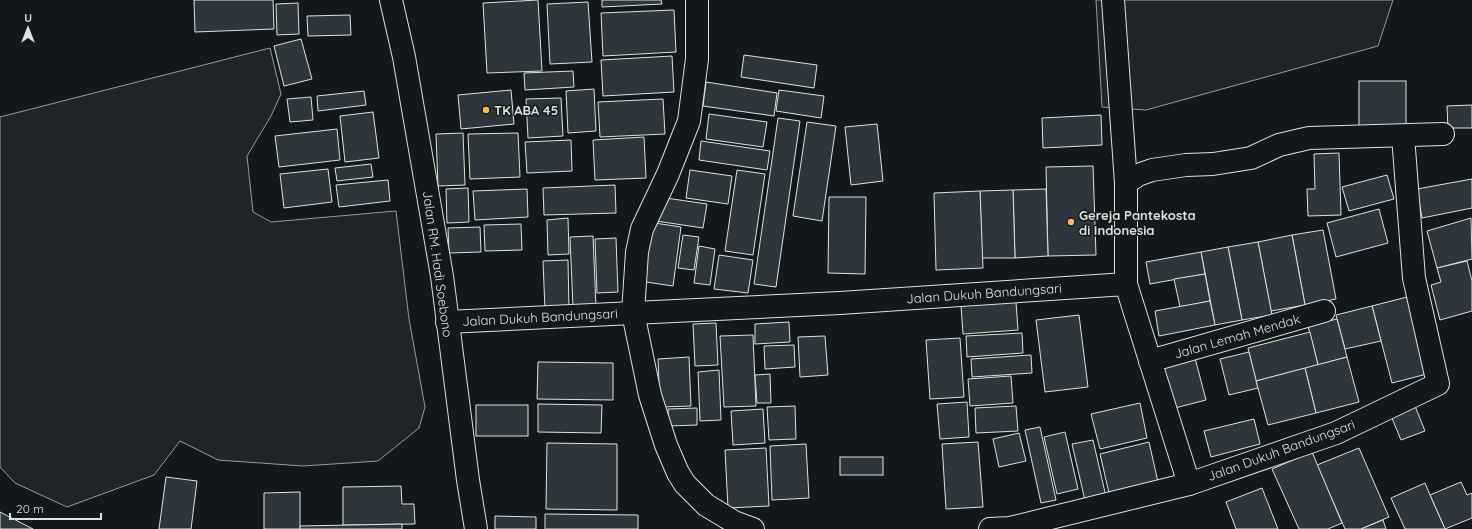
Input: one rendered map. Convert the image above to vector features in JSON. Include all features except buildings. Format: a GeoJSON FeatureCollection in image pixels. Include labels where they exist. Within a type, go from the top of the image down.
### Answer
{"type":"FeatureCollection","features":[{"type":"Feature","properties":{"kind":"street","name":"Jalan RM. Hadi Soebono"},"geometry":{"type":"LineString","coordinates":[[391,0],[404,57],[442,276],[476,529]]}},
{"type":"Feature","properties":{"kind":"street"},"geometry":{"type":"LineString","coordinates":[[633,313],[637,252],[642,229],[668,174],[689,121],[697,59],[697,0]]}},
{"type":"Feature","properties":{"kind":"street"},"geometry":{"type":"LineString","coordinates":[[1113,0],[1126,183],[1126,284],[1188,484]]}},
{"type":"Feature","properties":{"kind":"street"},"geometry":{"type":"LineString","coordinates":[[1126,183],[1138,175],[1152,170],[1186,165],[1213,164],[1251,158],[1278,145],[1309,138],[1443,134]]}},
{"type":"Feature","properties":{"kind":"street","name":"Jalan Dukuh Bandungsari"},"geometry":{"type":"LineString","coordinates":[[1003,528],[1188,484],[1336,433],[1438,384],[1414,278],[1403,136]]}},
{"type":"Feature","properties":{"kind":"street","name":"Jalan Dukuh Bandungsari"},"geometry":{"type":"LineString","coordinates":[[447,322],[840,302],[1126,284]]}},
{"type":"Feature","properties":{"kind":"street","name":"Jalan Lemah Mendak"},"geometry":{"type":"LineString","coordinates":[[1150,361],[1324,311]]}},
{"type":"Feature","properties":{"kind":"street","name":"Jalan Dukuh Bandungsari"},"geometry":{"type":"LineString","coordinates":[[633,313],[650,395],[666,446],[678,473],[685,484],[706,505],[734,522],[753,529]]}},
{"type":"Feature","properties":{"kind":"shaded area"},"geometry":{"type":"Polygon","coordinates":[[[1096,0],[1393,0],[1378,46],[1146,110],[1102,107],[1096,0]]]}},
{"type":"Feature","properties":{"kind":"shaded area"},"geometry":{"type":"Polygon","coordinates":[[[270,48],[281,94],[271,116],[247,156],[253,212],[271,222],[396,211],[409,319],[425,407],[419,428],[378,461],[303,466],[218,460],[180,441],[154,475],[67,507],[15,483],[0,467],[0,117],[270,48]]]}},
{"type":"Feature","properties":{"kind":"place","name":"TK ABA 45"},"geometry":{"type":"Point","coordinates":[486,110]}},
{"type":"Feature","properties":{"kind":"place","name":"Gereja Pantekosta di Indonesia"},"geometry":{"type":"Point","coordinates":[1071,222]}}]}
